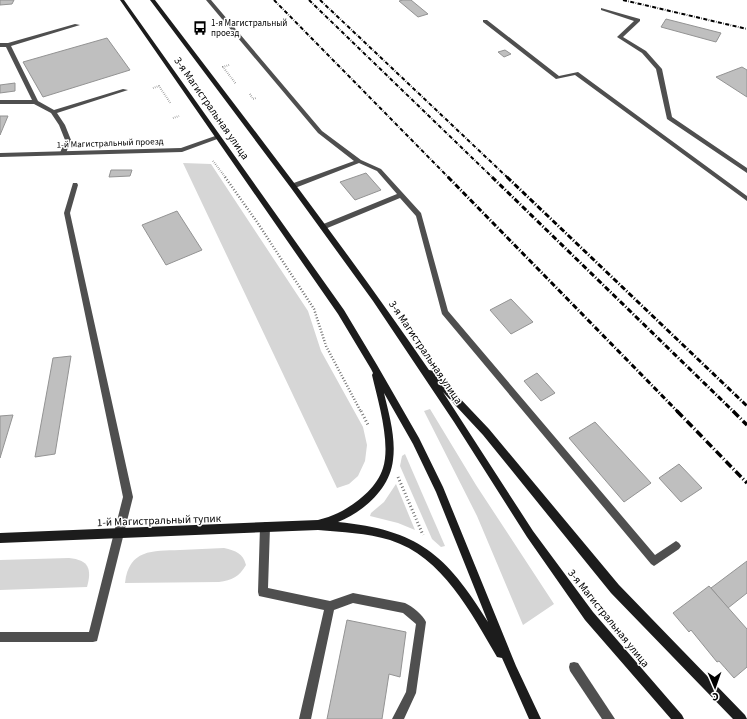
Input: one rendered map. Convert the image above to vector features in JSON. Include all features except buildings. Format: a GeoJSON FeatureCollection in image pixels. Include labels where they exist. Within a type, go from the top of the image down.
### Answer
{"type":"FeatureCollection","features":[{"type":"Feature","properties":{"kind":"main road","name":"3-я Магистральная улица"},"geometry":{"type":"LineString","coordinates":[[122,0],[341,312],[374,367],[416,441],[440,490],[512,669],[535,719]]}},
{"type":"Feature","properties":{"kind":"main road","name":"3-я Магистральная улица"},"geometry":{"type":"LineString","coordinates":[[152,0],[293,186],[376,299],[530,534],[585,610],[678,719]]}},
{"type":"Feature","properties":{"kind":"main road"},"geometry":{"type":"LineString","coordinates":[[414,355],[486,432],[615,588],[697,675],[741,719]]}},
{"type":"Feature","properties":{"kind":"main road","name":"1-й Магистральный тупик"},"geometry":{"type":"LineString","coordinates":[[318,525],[345,515],[366,500],[380,483],[386,470],[389,460],[388,440],[374,367]]}},
{"type":"Feature","properties":{"kind":"main road","name":"1-й Магистральный тупик"},"geometry":{"type":"LineString","coordinates":[[0,538],[318,525],[368,530],[399,538],[417,546],[434,559],[462,592],[512,669]]}},
{"type":"Feature","properties":{"kind":"street"},"geometry":{"type":"LineString","coordinates":[[208,0],[320,132],[359,161],[379,170],[419,215],[445,312],[654,561],[676,546]]}},
{"type":"Feature","properties":{"kind":"street"},"geometry":{"type":"LineString","coordinates":[[603,9],[638,20],[620,37],[644,52],[659,69],[670,118],[747,171]]}},
{"type":"Feature","properties":{"kind":"street"},"geometry":{"type":"LineString","coordinates":[[485,21],[558,78],[576,73],[747,199]]}},
{"type":"Feature","properties":{"kind":"street"},"geometry":{"type":"LineString","coordinates":[[0,46],[77,25]]}},
{"type":"Feature","properties":{"kind":"street"},"geometry":{"type":"LineString","coordinates":[[8,45],[36,102]]}},
{"type":"Feature","properties":{"kind":"street"},"geometry":{"type":"LineString","coordinates":[[53,112],[125,90]]}},
{"type":"Feature","properties":{"kind":"street"},"geometry":{"type":"LineString","coordinates":[[0,102],[36,102],[53,112],[62,124],[68,140],[63,153]]}},
{"type":"Feature","properties":{"kind":"street","name":"1-й Магистральный проезд"},"geometry":{"type":"LineString","coordinates":[[0,155],[182,150],[218,138]]}},
{"type":"Feature","properties":{"kind":"street"},"geometry":{"type":"LineString","coordinates":[[293,186],[359,161]]}},
{"type":"Feature","properties":{"kind":"street"},"geometry":{"type":"LineString","coordinates":[[0,637],[93,637],[128,496],[67,212],[74,185]]}},
{"type":"Feature","properties":{"kind":"street"},"geometry":{"type":"LineString","coordinates":[[323,227],[401,195]]}},
{"type":"Feature","properties":{"kind":"street"},"geometry":{"type":"LineString","coordinates":[[265,527],[263,592],[330,606],[353,598],[405,608],[421,622],[411,692],[398,719]]}},
{"type":"Feature","properties":{"kind":"street"},"geometry":{"type":"LineString","coordinates":[[305,719],[330,606]]}},
{"type":"Feature","properties":{"kind":"street"},"geometry":{"type":"LineString","coordinates":[[574,667],[609,719]]}},
{"type":"Feature","properties":{"kind":"path"},"geometry":{"type":"LineString","coordinates":[[229,65],[223,66],[236,84]]}},
{"type":"Feature","properties":{"kind":"path"},"geometry":{"type":"LineString","coordinates":[[153,88],[159,86],[171,104]]}},
{"type":"Feature","properties":{"kind":"path"},"geometry":{"type":"LineString","coordinates":[[250,94],[254,99],[256,98]]}},
{"type":"Feature","properties":{"kind":"path"},"geometry":{"type":"LineString","coordinates":[[173,118],[179,116]]}},
{"type":"Feature","properties":{"kind":"path"},"geometry":{"type":"LineString","coordinates":[[213,161],[314,309],[326,346],[368,425]]}},
{"type":"Feature","properties":{"kind":"path"},"geometry":{"type":"LineString","coordinates":[[398,475],[423,535]]}},
{"type":"Feature","properties":{"kind":"shaded area"},"geometry":{"type":"Polygon","coordinates":[[[183,163],[211,164],[308,311],[321,351],[363,427],[367,445],[365,461],[358,476],[349,484],[337,488],[183,163]]]}},
{"type":"Feature","properties":{"kind":"shaded area"},"geometry":{"type":"Polygon","coordinates":[[[430,409],[476,485],[554,604],[523,625],[477,516],[424,411],[430,409]]]}},
{"type":"Feature","properties":{"kind":"shaded area"},"geometry":{"type":"Polygon","coordinates":[[[405,454],[445,546],[441,547],[432,539],[400,466],[402,456],[405,454]]]}},
{"type":"Feature","properties":{"kind":"shaded area"},"geometry":{"type":"Polygon","coordinates":[[[396,484],[415,530],[398,523],[370,516],[371,513],[384,502],[396,484]]]}},
{"type":"Feature","properties":{"kind":"shaded area"},"geometry":{"type":"Polygon","coordinates":[[[224,548],[241,555],[246,565],[238,575],[231,579],[219,582],[125,583],[127,572],[131,564],[144,554],[160,551],[224,548]]]}},
{"type":"Feature","properties":{"kind":"shaded area"},"geometry":{"type":"Polygon","coordinates":[[[69,558],[81,561],[87,566],[89,575],[87,587],[0,590],[0,560],[69,558]]]}},
{"type":"Feature","properties":{"kind":"railway"},"geometry":{"type":"LineString","coordinates":[[274,0],[449,178]]}},
{"type":"Feature","properties":{"kind":"railway"},"geometry":{"type":"LineString","coordinates":[[309,0],[493,178]]}},
{"type":"Feature","properties":{"kind":"railway"},"geometry":{"type":"LineString","coordinates":[[320,0],[508,178]]}},
{"type":"Feature","properties":{"kind":"railway"},"geometry":{"type":"LineString","coordinates":[[623,0],[747,29]]}},
{"type":"Feature","properties":{"kind":"railway"},"geometry":{"type":"LineString","coordinates":[[448,177],[678,412]]}},
{"type":"Feature","properties":{"kind":"railway"},"geometry":{"type":"LineString","coordinates":[[492,177],[734,412]]}},
{"type":"Feature","properties":{"kind":"railway"},"geometry":{"type":"LineString","coordinates":[[507,177],[747,406]]}},
{"type":"Feature","properties":{"kind":"railway"},"geometry":{"type":"LineString","coordinates":[[677,411],[747,483]]}},
{"type":"Feature","properties":{"kind":"railway"},"geometry":{"type":"LineString","coordinates":[[734,412],[747,425]]}},
{"type":"Feature","properties":{"kind":"place","name":"1-я Магистральный проезд"},"geometry":{"type":"Point","coordinates":[200,28]}}]}
